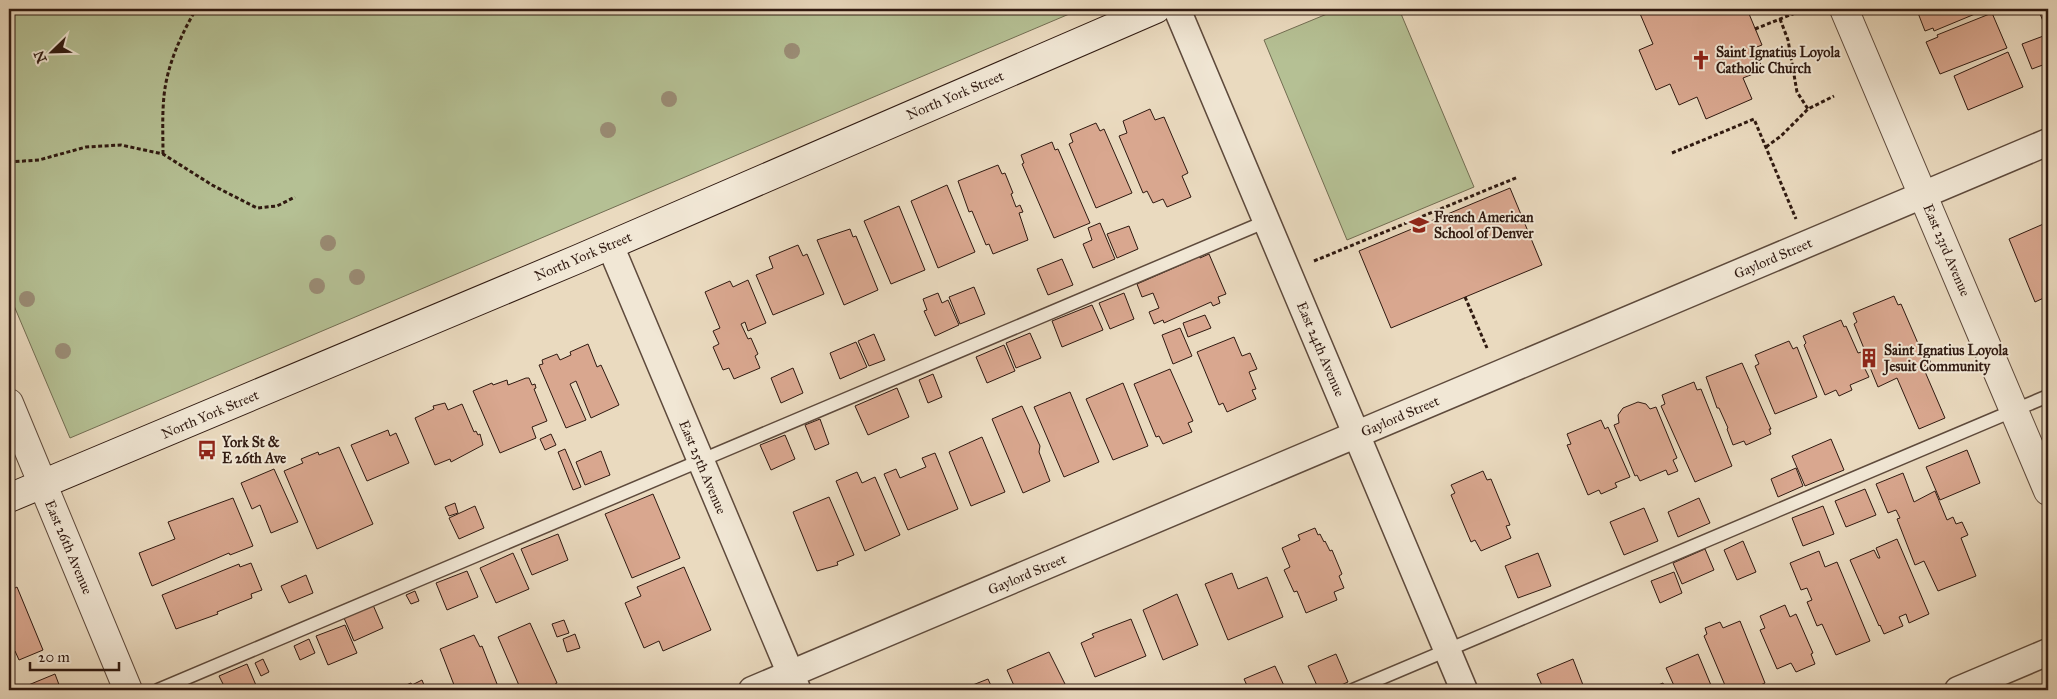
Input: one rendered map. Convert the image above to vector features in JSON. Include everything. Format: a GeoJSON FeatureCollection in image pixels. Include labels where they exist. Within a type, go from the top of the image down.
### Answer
{"type":"FeatureCollection","features":[{"type":"Feature","properties":{"kind":"main road","name":"North York Street"},"geometry":{"type":"LineString","coordinates":[[9,498],[610,244],[1156,9]]}},
{"type":"Feature","properties":{"kind":"main road","name":"East 23rd Avenue"},"geometry":{"type":"LineString","coordinates":[[1844,9],[1924,194],[2048,491]]}},
{"type":"Feature","properties":{"kind":"main road","name":"East 26th Avenue"},"geometry":{"type":"LineString","coordinates":[[9,403],[128,690]]}},
{"type":"Feature","properties":{"kind":"street","name":"East 24th Avenue"},"geometry":{"type":"LineString","coordinates":[[1176,9],[1464,690]]}},
{"type":"Feature","properties":{"kind":"street","name":"Gaylord Street"},"geometry":{"type":"LineString","coordinates":[[752,690],[794,682],[1357,434],[2048,142]]}},
{"type":"Feature","properties":{"kind":"street","name":"East 25th Avenue"},"geometry":{"type":"LineString","coordinates":[[610,244],[794,682]]}},
{"type":"Feature","properties":{"kind":"street"},"geometry":{"type":"LineString","coordinates":[[1958,690],[2048,652]]}},
{"type":"Feature","properties":{"kind":"lane"},"geometry":{"type":"LineString","coordinates":[[158,690],[1267,221]]}},
{"type":"Feature","properties":{"kind":"lane"},"geometry":{"type":"LineString","coordinates":[[1353,690],[2048,396]]}},
{"type":"Feature","properties":{"kind":"path"},"geometry":{"type":"LineString","coordinates":[[163,154],[164,95],[171,63],[185,28],[196,9]]}},
{"type":"Feature","properties":{"kind":"path"},"geometry":{"type":"LineString","coordinates":[[1755,29],[1805,9]]}},
{"type":"Feature","properties":{"kind":"path"},"geometry":{"type":"LineString","coordinates":[[1780,19],[1788,40],[1797,92],[1808,110]]}},
{"type":"Feature","properties":{"kind":"path"},"geometry":{"type":"LineString","coordinates":[[1766,147],[1781,136],[1808,110],[1834,96]]}},
{"type":"Feature","properties":{"kind":"path"},"geometry":{"type":"LineString","coordinates":[[1672,153],[1754,119],[1797,220]]}},
{"type":"Feature","properties":{"kind":"path"},"geometry":{"type":"LineString","coordinates":[[9,162],[40,160],[86,147],[121,146],[163,154],[212,185],[257,208],[278,206],[295,197]]}},
{"type":"Feature","properties":{"kind":"path"},"geometry":{"type":"LineString","coordinates":[[1314,261],[1518,176]]}},
{"type":"Feature","properties":{"kind":"path"},"geometry":{"type":"LineString","coordinates":[[1465,297],[1488,351]]}},
{"type":"Feature","properties":{"kind":"green space"},"geometry":{"type":"Polygon","coordinates":[[[9,9],[1081,9],[70,438],[9,294],[9,9]]]}},
{"type":"Feature","properties":{"kind":"green space"},"geometry":{"type":"Polygon","coordinates":[[[1339,9],[1399,9],[1474,187],[1347,240],[1264,40],[1339,9]]]}},
{"type":"Feature","properties":{"kind":"building","name":"Saint Ignatius Loyola Catholic Church"},"geometry":{"type":"Polygon","coordinates":[[[1638,9],[1747,9],[1762,45],[1754,48],[1763,70],[1743,78],[1752,99],[1706,119],[1697,97],[1679,105],[1670,84],[1656,90],[1639,50],[1653,44],[1638,9]]]}},
{"type":"Feature","properties":{"kind":"building"},"geometry":{"type":"Polygon","coordinates":[[[1925,9],[1987,9],[1934,31],[1933,28],[1925,31],[1918,13],[1925,9]]]}},
{"type":"Feature","properties":{"kind":"building"},"geometry":{"type":"Polygon","coordinates":[[[2038,9],[2048,9],[2048,33],[2038,9]]]}},
{"type":"Feature","properties":{"kind":"building"},"geometry":{"type":"Polygon","coordinates":[[[1992,13],[2007,48],[1940,74],[1926,42],[1938,37],[1937,35],[1992,13]]]}},
{"type":"Feature","properties":{"kind":"building"},"geometry":{"type":"Polygon","coordinates":[[[2046,35],[2048,63],[2032,69],[2022,44],[2046,35]]]}},
{"type":"Feature","properties":{"kind":"building"},"geometry":{"type":"Polygon","coordinates":[[[2008,52],[2023,87],[1968,110],[1954,76],[2008,52]]]}},
{"type":"Feature","properties":{"kind":"building"},"geometry":{"type":"Polygon","coordinates":[[[1150,109],[1155,120],[1164,117],[1188,173],[1182,176],[1191,197],[1167,207],[1163,199],[1153,203],[1147,191],[1143,193],[1119,136],[1127,133],[1123,121],[1150,109]]]}},
{"type":"Feature","properties":{"kind":"building"},"geometry":{"type":"Polygon","coordinates":[[[1096,123],[1100,131],[1104,129],[1132,193],[1096,208],[1069,144],[1073,142],[1070,134],[1096,123]]]}},
{"type":"Feature","properties":{"kind":"building"},"geometry":{"type":"Polygon","coordinates":[[[1052,142],[1055,150],[1058,149],[1090,223],[1054,238],[1022,164],[1024,163],[1021,155],[1052,142]]]}},
{"type":"Feature","properties":{"kind":"building"},"geometry":{"type":"Polygon","coordinates":[[[998,165],[1002,174],[1005,173],[1016,207],[1020,205],[1023,212],[1019,213],[1028,240],[993,254],[989,244],[986,245],[972,211],[969,212],[958,181],[998,165]]]}},
{"type":"Feature","properties":{"kind":"building"},"geometry":{"type":"Polygon","coordinates":[[[947,185],[975,252],[938,268],[911,201],[947,185]]]}},
{"type":"Feature","properties":{"kind":"building"},"geometry":{"type":"Polygon","coordinates":[[[1510,188],[1542,265],[1391,328],[1359,251],[1510,188]]]}},
{"type":"Feature","properties":{"kind":"building"},"geometry":{"type":"Polygon","coordinates":[[[899,206],[925,270],[891,284],[864,221],[899,206]]]}},
{"type":"Feature","properties":{"kind":"building"},"geometry":{"type":"Polygon","coordinates":[[[2048,222],[2048,296],[2035,302],[2009,239],[2048,222]]]}},
{"type":"Feature","properties":{"kind":"building"},"geometry":{"type":"Polygon","coordinates":[[[1100,223],[1115,259],[1093,268],[1083,244],[1092,240],[1088,228],[1100,223]]]}},
{"type":"Feature","properties":{"kind":"building"},"geometry":{"type":"Polygon","coordinates":[[[1129,226],[1138,249],[1117,258],[1107,234],[1129,226]]]}},
{"type":"Feature","properties":{"kind":"building"},"geometry":{"type":"Polygon","coordinates":[[[850,229],[853,237],[856,236],[878,290],[844,305],[817,240],[850,229]]]}},
{"type":"Feature","properties":{"kind":"building"},"geometry":{"type":"Polygon","coordinates":[[[798,245],[803,256],[807,254],[824,294],[773,315],[756,275],[773,268],[769,257],[798,245]]]}},
{"type":"Feature","properties":{"kind":"building"},"geometry":{"type":"Polygon","coordinates":[[[1199,253],[1200,258],[1209,254],[1226,294],[1218,297],[1220,303],[1213,306],[1211,302],[1164,323],[1163,320],[1154,324],[1149,312],[1159,308],[1153,293],[1142,297],[1137,284],[1192,260],[1191,257],[1199,253]]]}},
{"type":"Feature","properties":{"kind":"building"},"geometry":{"type":"Polygon","coordinates":[[[1062,259],[1073,285],[1048,295],[1037,269],[1062,259]]]}},
{"type":"Feature","properties":{"kind":"building"},"geometry":{"type":"Polygon","coordinates":[[[748,280],[766,323],[748,331],[745,322],[741,324],[748,339],[751,338],[758,354],[755,356],[760,368],[734,379],[729,368],[723,370],[713,347],[719,344],[713,331],[720,328],[705,292],[730,281],[733,287],[748,280]]]}},
{"type":"Feature","properties":{"kind":"building"},"geometry":{"type":"Polygon","coordinates":[[[974,287],[985,314],[960,324],[949,297],[974,287]]]}},
{"type":"Feature","properties":{"kind":"building"},"geometry":{"type":"Polygon","coordinates":[[[938,293],[942,303],[948,300],[959,325],[935,336],[924,311],[927,310],[923,299],[938,293]]]}},
{"type":"Feature","properties":{"kind":"building"},"geometry":{"type":"Polygon","coordinates":[[[1124,293],[1134,319],[1110,329],[1099,303],[1124,293]]]}},
{"type":"Feature","properties":{"kind":"building","name":"Saint Ignatius Loyola Jesuit Community"},"geometry":{"type":"Polygon","coordinates":[[[1894,296],[1898,305],[1901,304],[1920,348],[1924,347],[1931,363],[1923,367],[1945,418],[1919,429],[1897,378],[1878,387],[1869,365],[1864,367],[1869,377],[1850,385],[1852,390],[1839,396],[1836,390],[1825,395],[1804,345],[1806,343],[1803,336],[1841,320],[1844,327],[1846,326],[1858,353],[1865,351],[1854,324],[1857,322],[1853,313],[1894,296]]]}},
{"type":"Feature","properties":{"kind":"building"},"geometry":{"type":"Polygon","coordinates":[[[1092,305],[1103,330],[1062,347],[1052,321],[1092,305]]]}},
{"type":"Feature","properties":{"kind":"building"},"geometry":{"type":"Polygon","coordinates":[[[1205,315],[1211,328],[1188,337],[1183,323],[1205,315]]]}},
{"type":"Feature","properties":{"kind":"building"},"geometry":{"type":"Polygon","coordinates":[[[1180,328],[1192,356],[1173,364],[1162,335],[1180,328]]]}},
{"type":"Feature","properties":{"kind":"building"},"geometry":{"type":"Polygon","coordinates":[[[1030,333],[1041,358],[1016,368],[1006,343],[1030,333]]]}},
{"type":"Feature","properties":{"kind":"building"},"geometry":{"type":"Polygon","coordinates":[[[874,334],[885,360],[869,366],[858,341],[874,334]]]}},
{"type":"Feature","properties":{"kind":"building"},"geometry":{"type":"Polygon","coordinates":[[[1234,337],[1242,356],[1250,353],[1257,369],[1249,372],[1256,389],[1252,390],[1256,399],[1227,412],[1223,403],[1219,405],[1197,352],[1234,337]]]}},
{"type":"Feature","properties":{"kind":"building"},"geometry":{"type":"Polygon","coordinates":[[[1789,341],[1793,349],[1797,347],[1817,397],[1775,414],[1755,366],[1759,364],[1755,355],[1789,341]]]}},
{"type":"Feature","properties":{"kind":"building"},"geometry":{"type":"Polygon","coordinates":[[[856,342],[867,367],[840,379],[830,353],[856,342]]]}},
{"type":"Feature","properties":{"kind":"building"},"geometry":{"type":"Polygon","coordinates":[[[588,344],[597,367],[601,365],[619,405],[591,418],[576,381],[570,384],[586,420],[566,428],[539,365],[543,364],[542,360],[557,354],[560,360],[571,355],[570,352],[588,344]]]}},
{"type":"Feature","properties":{"kind":"building"},"geometry":{"type":"Polygon","coordinates":[[[1004,345],[1015,371],[987,383],[976,357],[1004,345]]]}},
{"type":"Feature","properties":{"kind":"building"},"geometry":{"type":"Polygon","coordinates":[[[1742,363],[1771,429],[1769,429],[1771,434],[1746,445],[1744,441],[1733,445],[1728,428],[1719,408],[1717,408],[1706,377],[1742,363]]]}},
{"type":"Feature","properties":{"kind":"building"},"geometry":{"type":"Polygon","coordinates":[[[793,368],[803,393],[781,403],[771,378],[793,368]]]}},
{"type":"Feature","properties":{"kind":"building"},"geometry":{"type":"Polygon","coordinates":[[[1170,369],[1193,421],[1188,423],[1192,432],[1163,444],[1159,436],[1156,437],[1134,384],[1170,369]]]}},
{"type":"Feature","properties":{"kind":"building"},"geometry":{"type":"Polygon","coordinates":[[[933,374],[942,397],[928,403],[919,380],[933,374]]]}},
{"type":"Feature","properties":{"kind":"building"},"geometry":{"type":"Polygon","coordinates":[[[529,378],[532,385],[535,384],[536,388],[534,389],[547,421],[532,427],[536,438],[500,453],[473,391],[492,383],[493,385],[507,380],[508,385],[529,378]]]}},
{"type":"Feature","properties":{"kind":"building"},"geometry":{"type":"Polygon","coordinates":[[[1694,382],[1697,390],[1701,389],[1732,466],[1695,482],[1661,406],[1665,404],[1662,395],[1694,382]]]}},
{"type":"Feature","properties":{"kind":"building"},"geometry":{"type":"Polygon","coordinates":[[[1123,383],[1148,446],[1113,460],[1086,399],[1123,383]]]}},
{"type":"Feature","properties":{"kind":"building"},"geometry":{"type":"Polygon","coordinates":[[[897,388],[909,417],[868,435],[855,406],[897,388]]]}},
{"type":"Feature","properties":{"kind":"building"},"geometry":{"type":"Polygon","coordinates":[[[1070,392],[1099,462],[1064,477],[1034,407],[1070,392]]]}},
{"type":"Feature","properties":{"kind":"building"},"geometry":{"type":"Polygon","coordinates":[[[1638,402],[1646,404],[1650,409],[1656,407],[1677,458],[1673,460],[1678,471],[1668,475],[1666,470],[1640,481],[1637,475],[1635,476],[1614,425],[1619,423],[1618,415],[1623,408],[1638,402]]]}},
{"type":"Feature","properties":{"kind":"building"},"geometry":{"type":"Polygon","coordinates":[[[445,403],[448,410],[462,404],[474,432],[476,431],[478,435],[480,434],[483,445],[451,462],[450,459],[435,465],[415,418],[434,409],[433,406],[445,403]]]}},
{"type":"Feature","properties":{"kind":"building"},"geometry":{"type":"Polygon","coordinates":[[[1022,406],[1040,446],[1039,452],[1050,481],[1023,493],[992,419],[1022,406]]]}},
{"type":"Feature","properties":{"kind":"building"},"geometry":{"type":"Polygon","coordinates":[[[820,419],[829,444],[815,450],[805,425],[820,419]]]}},
{"type":"Feature","properties":{"kind":"building"},"geometry":{"type":"Polygon","coordinates":[[[1601,420],[1605,429],[1608,427],[1630,477],[1615,483],[1617,487],[1601,494],[1599,490],[1588,495],[1567,445],[1571,444],[1567,434],[1601,420]]]}},
{"type":"Feature","properties":{"kind":"building"},"geometry":{"type":"Polygon","coordinates":[[[388,430],[390,436],[396,433],[409,463],[367,481],[351,445],[388,430]]]}},
{"type":"Feature","properties":{"kind":"building"},"geometry":{"type":"Polygon","coordinates":[[[551,434],[556,445],[545,450],[540,439],[551,434]]]}},
{"type":"Feature","properties":{"kind":"building"},"geometry":{"type":"Polygon","coordinates":[[[785,435],[795,459],[771,470],[760,445],[785,435]]]}},
{"type":"Feature","properties":{"kind":"building"},"geometry":{"type":"Polygon","coordinates":[[[982,437],[1005,492],[971,506],[949,452],[982,437]]]}},
{"type":"Feature","properties":{"kind":"building"},"geometry":{"type":"Polygon","coordinates":[[[1831,439],[1844,470],[1805,486],[1792,456],[1831,439]]]}},
{"type":"Feature","properties":{"kind":"building"},"geometry":{"type":"Polygon","coordinates":[[[339,447],[373,524],[317,549],[284,471],[303,463],[301,459],[318,452],[319,455],[339,447]]]}},
{"type":"Feature","properties":{"kind":"building"},"geometry":{"type":"Polygon","coordinates":[[[565,449],[581,487],[573,490],[558,452],[565,449]]]}},
{"type":"Feature","properties":{"kind":"building"},"geometry":{"type":"Polygon","coordinates":[[[1967,450],[1980,483],[1940,500],[1926,467],[1967,450]]]}},
{"type":"Feature","properties":{"kind":"building"},"geometry":{"type":"Polygon","coordinates":[[[601,451],[610,475],[585,485],[576,462],[601,451]]]}},
{"type":"Feature","properties":{"kind":"building"},"geometry":{"type":"Polygon","coordinates":[[[935,453],[958,509],[908,530],[884,474],[896,469],[900,478],[926,467],[922,458],[935,453]]]}},
{"type":"Feature","properties":{"kind":"building"},"geometry":{"type":"Polygon","coordinates":[[[1796,468],[1803,486],[1778,497],[1771,479],[1796,468]]]}},
{"type":"Feature","properties":{"kind":"building"},"geometry":{"type":"Polygon","coordinates":[[[274,469],[298,522],[271,533],[260,505],[252,509],[241,483],[274,469]]]}},
{"type":"Feature","properties":{"kind":"building"},"geometry":{"type":"Polygon","coordinates":[[[1483,471],[1487,480],[1491,479],[1510,525],[1506,526],[1511,538],[1481,551],[1475,540],[1471,542],[1451,495],[1455,493],[1451,485],[1483,471]]]}},
{"type":"Feature","properties":{"kind":"building"},"geometry":{"type":"Polygon","coordinates":[[[857,472],[862,483],[875,477],[900,535],[865,551],[836,481],[857,472]]]}},
{"type":"Feature","properties":{"kind":"building"},"geometry":{"type":"Polygon","coordinates":[[[1903,473],[1914,502],[1935,491],[1947,520],[1953,517],[1956,524],[1962,522],[1968,535],[1961,538],[1976,576],[1938,591],[1924,561],[1915,565],[1897,519],[1900,518],[1896,510],[1888,513],[1876,484],[1903,473]]]}},
{"type":"Feature","properties":{"kind":"building"},"geometry":{"type":"Polygon","coordinates":[[[1865,489],[1876,515],[1846,527],[1835,501],[1865,489]]]}},
{"type":"Feature","properties":{"kind":"building"},"geometry":{"type":"Polygon","coordinates":[[[653,494],[680,558],[632,578],[605,514],[653,494]]]}},
{"type":"Feature","properties":{"kind":"building"},"geometry":{"type":"Polygon","coordinates":[[[829,497],[854,555],[837,562],[838,565],[817,571],[793,512],[829,497]]]}},
{"type":"Feature","properties":{"kind":"building"},"geometry":{"type":"Polygon","coordinates":[[[233,498],[253,546],[230,555],[229,553],[152,586],[139,553],[175,539],[168,522],[233,498]]]}},
{"type":"Feature","properties":{"kind":"building"},"geometry":{"type":"Polygon","coordinates":[[[1699,498],[1710,523],[1678,537],[1668,512],[1699,498]]]}},
{"type":"Feature","properties":{"kind":"building"},"geometry":{"type":"Polygon","coordinates":[[[455,503],[458,513],[449,516],[445,507],[455,503]]]}},
{"type":"Feature","properties":{"kind":"building"},"geometry":{"type":"Polygon","coordinates":[[[475,506],[484,528],[459,539],[449,518],[475,506]]]}},
{"type":"Feature","properties":{"kind":"building"},"geometry":{"type":"Polygon","coordinates":[[[1823,506],[1834,534],[1803,546],[1792,518],[1823,506]]]}},
{"type":"Feature","properties":{"kind":"building"},"geometry":{"type":"Polygon","coordinates":[[[1644,508],[1658,541],[1624,555],[1610,522],[1644,508]]]}},
{"type":"Feature","properties":{"kind":"building"},"geometry":{"type":"Polygon","coordinates":[[[1315,528],[1330,551],[1332,550],[1342,574],[1339,576],[1344,588],[1334,592],[1337,600],[1306,613],[1297,591],[1294,592],[1284,570],[1290,567],[1282,548],[1300,540],[1298,535],[1315,528]]]}},
{"type":"Feature","properties":{"kind":"building"},"geometry":{"type":"Polygon","coordinates":[[[558,534],[568,560],[532,575],[521,549],[558,534]]]}},
{"type":"Feature","properties":{"kind":"building"},"geometry":{"type":"Polygon","coordinates":[[[1897,539],[1929,614],[1909,623],[1906,614],[1899,617],[1903,626],[1884,634],[1850,560],[1874,550],[1878,558],[1880,558],[1876,548],[1897,539]]]}},
{"type":"Feature","properties":{"kind":"building"},"geometry":{"type":"Polygon","coordinates":[[[1743,541],[1756,572],[1737,580],[1724,550],[1743,541]]]}},
{"type":"Feature","properties":{"kind":"building"},"geometry":{"type":"Polygon","coordinates":[[[1705,549],[1714,570],[1682,584],[1673,563],[1705,549]]]}},
{"type":"Feature","properties":{"kind":"building"},"geometry":{"type":"Polygon","coordinates":[[[1819,551],[1825,567],[1837,562],[1870,641],[1836,655],[1822,624],[1817,626],[1807,602],[1812,600],[1807,588],[1801,590],[1790,563],[1819,551]]]}},
{"type":"Feature","properties":{"kind":"building"},"geometry":{"type":"Polygon","coordinates":[[[513,553],[529,589],[496,603],[480,568],[513,553]]]}},
{"type":"Feature","properties":{"kind":"building"},"geometry":{"type":"Polygon","coordinates":[[[1538,553],[1551,586],[1518,598],[1505,566],[1538,553]]]}},
{"type":"Feature","properties":{"kind":"building"},"geometry":{"type":"Polygon","coordinates":[[[251,563],[262,590],[251,594],[252,598],[217,612],[218,614],[176,629],[162,595],[239,564],[240,567],[251,563]]]}},
{"type":"Feature","properties":{"kind":"building"},"geometry":{"type":"Polygon","coordinates":[[[684,567],[711,630],[663,651],[659,641],[644,648],[625,603],[641,596],[637,587],[684,567]]]}},
{"type":"Feature","properties":{"kind":"building"},"geometry":{"type":"Polygon","coordinates":[[[467,571],[478,597],[447,610],[436,583],[467,571]]]}},
{"type":"Feature","properties":{"kind":"building"},"geometry":{"type":"Polygon","coordinates":[[[1674,572],[1682,593],[1660,603],[1651,581],[1674,572]]]}},
{"type":"Feature","properties":{"kind":"building"},"geometry":{"type":"Polygon","coordinates":[[[1232,573],[1238,589],[1267,577],[1283,617],[1228,640],[1205,584],[1232,573]]]}},
{"type":"Feature","properties":{"kind":"building"},"geometry":{"type":"Polygon","coordinates":[[[306,575],[313,593],[289,603],[281,586],[306,575]]]}},
{"type":"Feature","properties":{"kind":"building"},"geometry":{"type":"Polygon","coordinates":[[[17,587],[43,650],[19,660],[15,651],[9,654],[9,591],[17,587]]]}},
{"type":"Feature","properties":{"kind":"building"},"geometry":{"type":"Polygon","coordinates":[[[415,591],[419,601],[411,604],[406,595],[415,591]]]}},
{"type":"Feature","properties":{"kind":"building"},"geometry":{"type":"Polygon","coordinates":[[[1177,594],[1198,645],[1163,660],[1143,610],[1177,594]]]}},
{"type":"Feature","properties":{"kind":"building"},"geometry":{"type":"Polygon","coordinates":[[[373,605],[383,628],[354,641],[344,618],[373,605]]]}},
{"type":"Feature","properties":{"kind":"building"},"geometry":{"type":"Polygon","coordinates":[[[1785,605],[1790,617],[1796,614],[1813,653],[1811,654],[1815,664],[1796,672],[1791,663],[1777,669],[1760,630],[1765,628],[1760,616],[1785,605]]]}},
{"type":"Feature","properties":{"kind":"building"},"geometry":{"type":"Polygon","coordinates":[[[1131,619],[1146,656],[1095,677],[1081,643],[1094,637],[1092,634],[1131,619]]]}},
{"type":"Feature","properties":{"kind":"building"},"geometry":{"type":"Polygon","coordinates":[[[564,620],[569,633],[557,637],[552,624],[564,620]]]}},
{"type":"Feature","properties":{"kind":"building"},"geometry":{"type":"Polygon","coordinates":[[[1740,621],[1765,683],[1749,690],[1727,690],[1704,636],[1707,634],[1705,628],[1720,622],[1723,628],[1740,621]]]}},
{"type":"Feature","properties":{"kind":"building"},"geometry":{"type":"Polygon","coordinates":[[[530,623],[557,683],[555,684],[558,690],[521,690],[498,637],[530,623]]]}},
{"type":"Feature","properties":{"kind":"building"},"geometry":{"type":"Polygon","coordinates":[[[345,625],[357,653],[328,665],[316,636],[345,625]]]}},
{"type":"Feature","properties":{"kind":"building"},"geometry":{"type":"Polygon","coordinates":[[[575,634],[580,648],[567,652],[563,639],[575,634]]]}},
{"type":"Feature","properties":{"kind":"building"},"geometry":{"type":"Polygon","coordinates":[[[474,635],[480,647],[482,646],[499,689],[501,688],[502,690],[456,690],[440,649],[474,635]]]}},
{"type":"Feature","properties":{"kind":"building"},"geometry":{"type":"Polygon","coordinates":[[[309,639],[315,653],[300,660],[294,646],[309,639]]]}},
{"type":"Feature","properties":{"kind":"building"},"geometry":{"type":"Polygon","coordinates":[[[1049,652],[1068,690],[1016,690],[1007,670],[1049,652]]]}},
{"type":"Feature","properties":{"kind":"building"},"geometry":{"type":"Polygon","coordinates":[[[1336,654],[1348,682],[1330,690],[1319,690],[1308,666],[1336,654]]]}},
{"type":"Feature","properties":{"kind":"building"},"geometry":{"type":"Polygon","coordinates":[[[1698,654],[1713,690],[1676,690],[1666,668],[1698,654]]]}},
{"type":"Feature","properties":{"kind":"building"},"geometry":{"type":"Polygon","coordinates":[[[263,659],[269,672],[261,676],[255,663],[263,659]]]}},
{"type":"Feature","properties":{"kind":"building"},"geometry":{"type":"Polygon","coordinates":[[[1573,659],[1583,685],[1583,690],[1544,690],[1537,674],[1573,659]]]}},
{"type":"Feature","properties":{"kind":"building"},"geometry":{"type":"Polygon","coordinates":[[[247,664],[258,690],[226,690],[219,676],[247,664]]]}},
{"type":"Feature","properties":{"kind":"building"},"geometry":{"type":"Polygon","coordinates":[[[1275,666],[1286,690],[1249,690],[1244,679],[1275,666]]]}},
{"type":"Feature","properties":{"kind":"building"},"geometry":{"type":"Polygon","coordinates":[[[55,674],[61,690],[28,690],[26,686],[55,674]]]}},
{"type":"Feature","properties":{"kind":"building"},"geometry":{"type":"Polygon","coordinates":[[[988,679],[993,690],[960,690],[988,679]]]}},
{"type":"Feature","properties":{"kind":"building"},"geometry":{"type":"Polygon","coordinates":[[[422,680],[426,690],[394,690],[411,683],[412,685],[422,680]]]}},
{"type":"Feature","properties":{"kind":"building"},"geometry":{"type":"Polygon","coordinates":[[[1663,683],[1666,690],[1646,690],[1663,683]]]}},
{"type":"Feature","properties":{"kind":"place","name":"Saint Ignatius Loyola Catholic Church"},"geometry":{"type":"Point","coordinates":[1701,60]}},
{"type":"Feature","properties":{"kind":"place","name":"French American School of Denver"},"geometry":{"type":"Point","coordinates":[1419,225]}},
{"type":"Feature","properties":{"kind":"place","name":"Saint Ignatius Loyola Jesuit Community"},"geometry":{"type":"Point","coordinates":[1869,358]}},
{"type":"Feature","properties":{"kind":"place","name":"York St & E 26th Ave"},"geometry":{"type":"Point","coordinates":[207,450]}}]}
